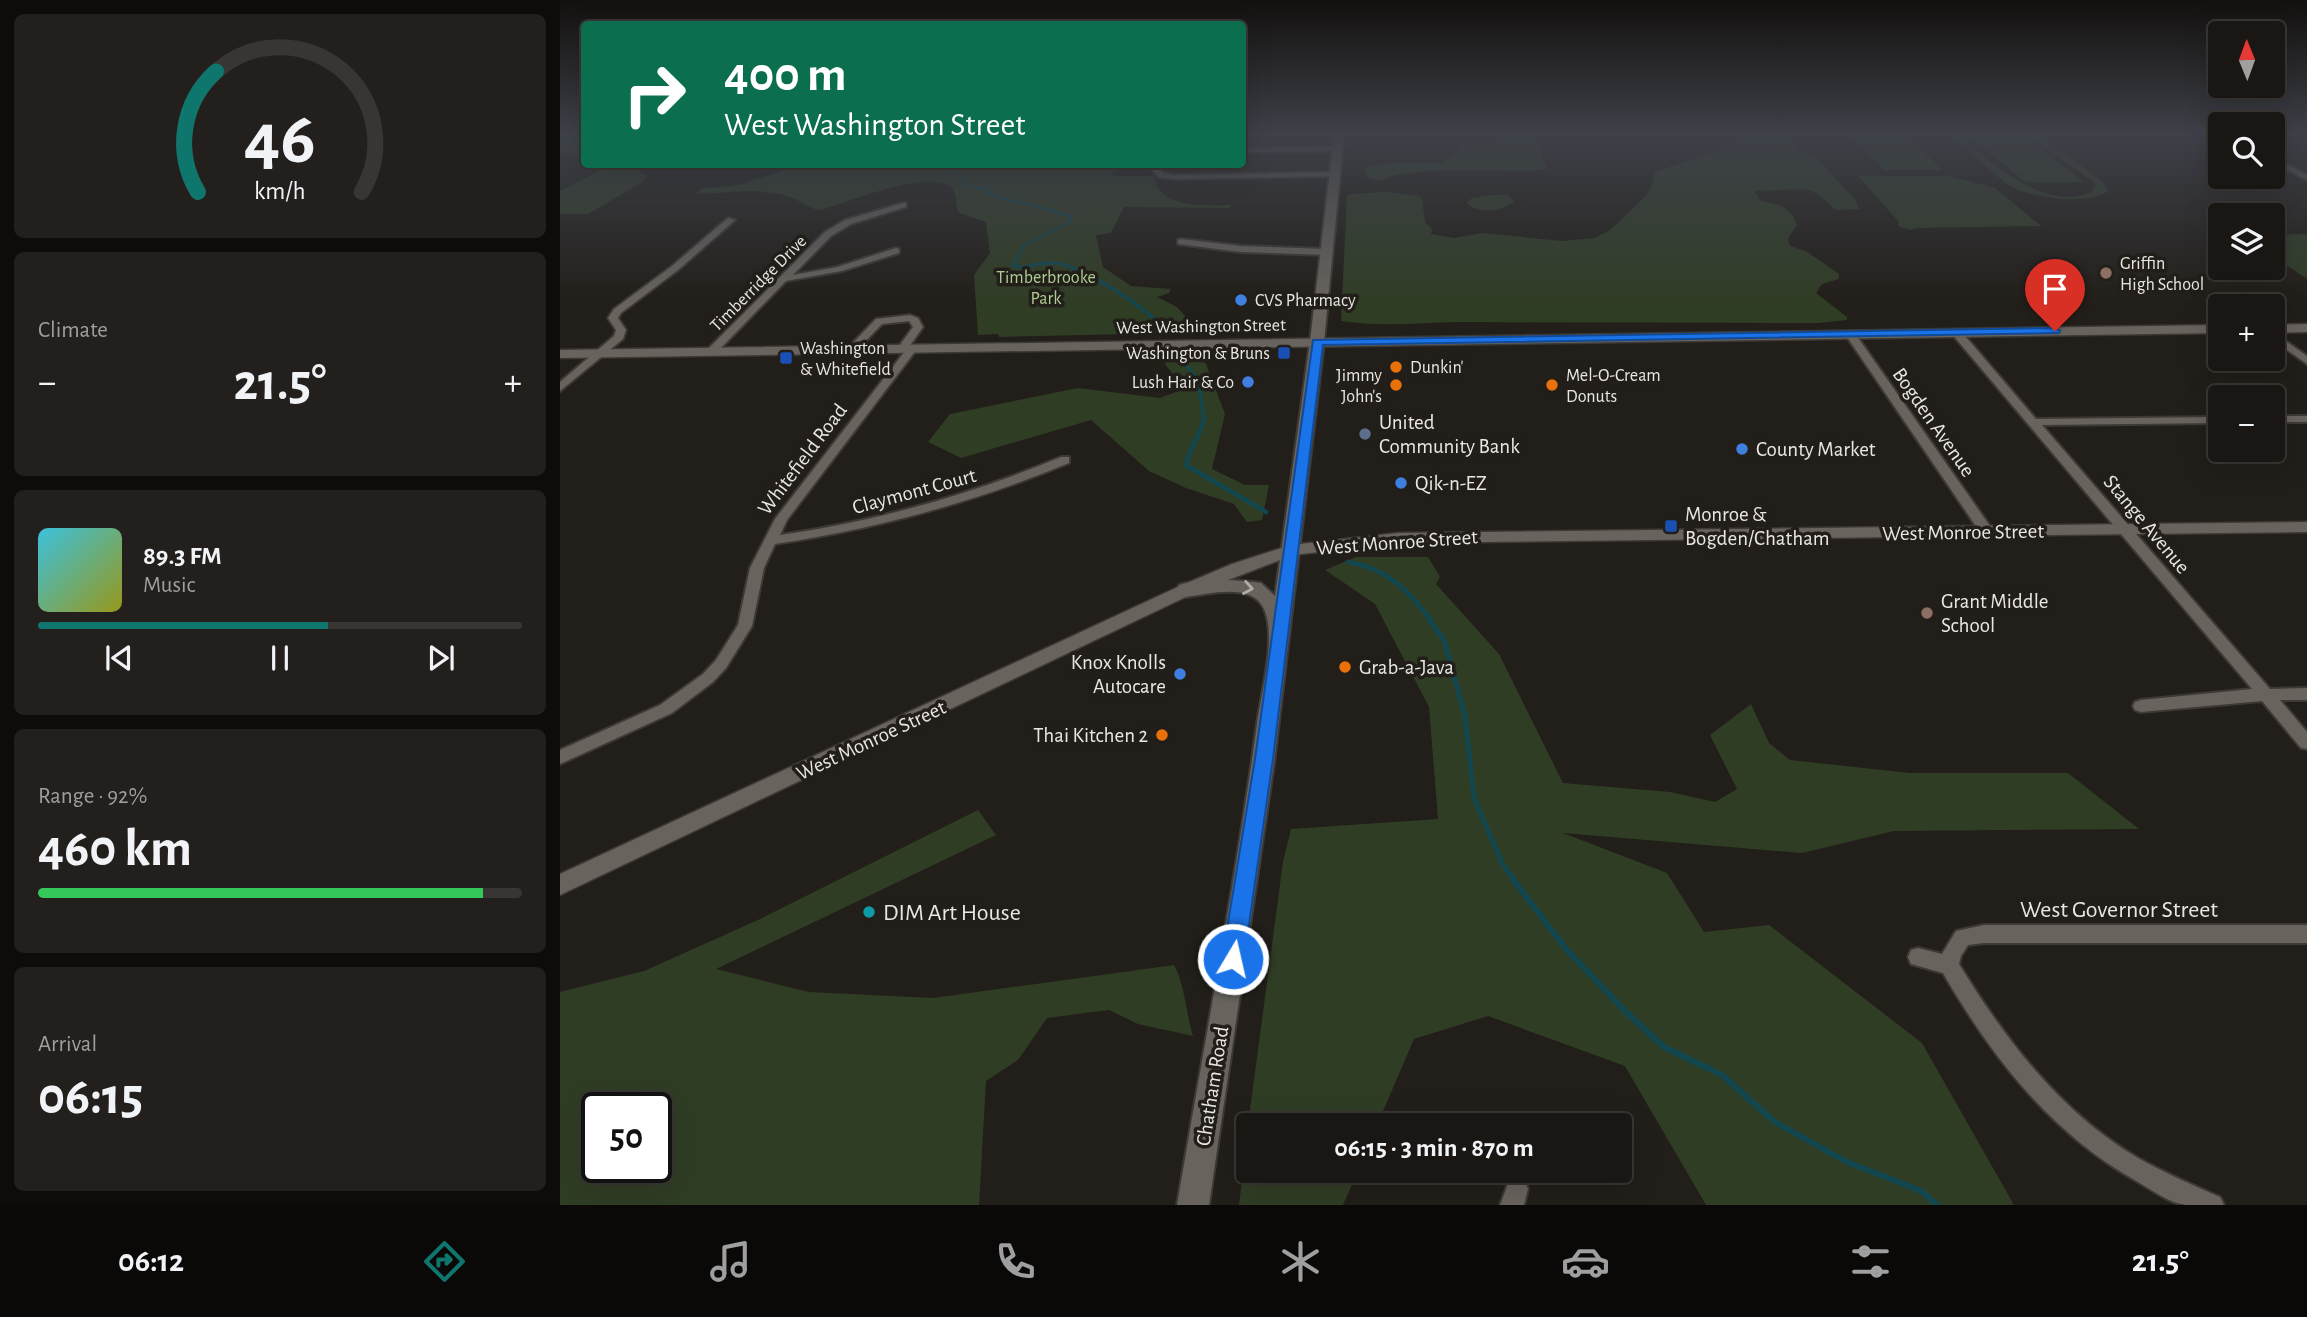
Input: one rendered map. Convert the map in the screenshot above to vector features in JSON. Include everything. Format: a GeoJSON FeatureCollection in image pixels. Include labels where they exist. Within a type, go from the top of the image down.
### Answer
{"type":"FeatureCollection","features":[{"type":"Feature","properties":{"kind":"main road"},"geometry":{"type":"LineString","coordinates":[[1317,342],[1333,191]]}},
{"type":"Feature","properties":{"kind":"main road","name":"Chatham Road"},"geometry":{"type":"LineString","coordinates":[[1193,1205],[1243,900],[1317,342]]}},
{"type":"Feature","properties":{"kind":"main road"},"geometry":{"type":"LineString","coordinates":[[1186,590],[1244,586],[1260,590],[1273,605],[1280,635]]}},
{"type":"Feature","properties":{"kind":"street","name":"Timberridge Drive"},"geometry":{"type":"LineString","coordinates":[[711,352],[838,228],[903,205]]}},
{"type":"Feature","properties":{"kind":"street"},"geometry":{"type":"LineString","coordinates":[[560,387],[621,334],[613,318],[617,311],[675,268],[731,220]]}},
{"type":"Feature","properties":{"kind":"street"},"geometry":{"type":"LineString","coordinates":[[1181,242],[1226,248],[1327,249]]}},
{"type":"Feature","properties":{"kind":"street"},"geometry":{"type":"LineString","coordinates":[[784,279],[839,269],[896,251]]}},
{"type":"Feature","properties":{"kind":"street","name":"Whitefield Road"},"geometry":{"type":"LineString","coordinates":[[560,757],[656,714],[708,678],[734,646],[745,626],[757,568],[787,509],[907,349],[918,327],[915,320],[910,318],[879,321],[852,349]]}},
{"type":"Feature","properties":{"kind":"street"},"geometry":{"type":"LineString","coordinates":[[2285,329],[2307,328]]}},
{"type":"Feature","properties":{"kind":"street","name":"West Washington Street"},"geometry":{"type":"LineString","coordinates":[[560,354],[2208,329]]}},
{"type":"Feature","properties":{"kind":"street","name":"Stange Avenue"},"geometry":{"type":"LineString","coordinates":[[1956,332],[2307,743]]}},
{"type":"Feature","properties":{"kind":"street","name":"Bogden Avenue"},"geometry":{"type":"LineString","coordinates":[[1850,334],[1987,532]]}},
{"type":"Feature","properties":{"kind":"street"},"geometry":{"type":"LineString","coordinates":[[2285,344],[2307,361]]}},
{"type":"Feature","properties":{"kind":"street"},"geometry":{"type":"LineString","coordinates":[[2285,419],[2307,419]]}},
{"type":"Feature","properties":{"kind":"street"},"geometry":{"type":"LineString","coordinates":[[2034,422],[2208,420]]}},
{"type":"Feature","properties":{"kind":"street","name":"Claymont Court"},"geometry":{"type":"LineString","coordinates":[[769,541],[862,527],[928,511],[976,496],[1065,460]]}},
{"type":"Feature","properties":{"kind":"street","name":"West Monroe Street"},"geometry":{"type":"LineString","coordinates":[[560,885],[1186,590],[1291,550],[1355,541],[1412,537],[2307,527]]}},
{"type":"Feature","properties":{"kind":"street"},"geometry":{"type":"LineString","coordinates":[[2141,706],[2264,695],[2307,694]]}},
{"type":"Feature","properties":{"kind":"street","name":"West Governor Street"},"geometry":{"type":"LineString","coordinates":[[1949,965],[1952,952],[1963,937],[1984,934],[2307,934]]}},
{"type":"Feature","properties":{"kind":"street"},"geometry":{"type":"LineString","coordinates":[[1919,957],[1949,965],[1972,1006],[2006,1055],[2063,1116],[2109,1151],[2174,1191],[2211,1205]]}},
{"type":"Feature","properties":{"kind":"green space"},"geometry":{"type":"Polygon","coordinates":[[[560,191],[627,191],[588,214],[560,214],[560,191]]]}},
{"type":"Feature","properties":{"kind":"green space","name":"Timberbrooke Park"},"geometry":{"type":"Polygon","coordinates":[[[699,191],[740,191],[696,194],[699,191]]]}},
{"type":"Feature","properties":{"kind":"green space","name":"Timberbrooke Park"},"geometry":{"type":"Polygon","coordinates":[[[750,191],[877,191],[820,210],[790,197],[750,191]]]}},
{"type":"Feature","properties":{"kind":"green space","name":"Timberbrooke Park"},"geometry":{"type":"Polygon","coordinates":[[[954,191],[1161,191],[1174,200],[1185,203],[1231,205],[1229,208],[1124,207],[1111,233],[1096,235],[1103,267],[1131,286],[1171,289],[1169,293],[1157,297],[1177,307],[1193,325],[1205,332],[1190,334],[1175,329],[1177,333],[999,337],[998,334],[978,335],[974,275],[990,253],[986,222],[959,213],[954,191]]]}},
{"type":"Feature","properties":{"kind":"green space"},"geometry":{"type":"Polygon","coordinates":[[[1649,191],[1754,191],[1761,201],[1788,210],[1797,225],[1788,238],[1790,246],[1806,251],[1839,274],[1839,279],[1822,284],[1816,293],[1847,317],[1847,320],[1819,323],[1391,324],[1341,321],[1347,196],[1386,192],[1419,196],[1422,199],[1425,222],[1432,229],[1431,234],[1454,238],[1483,233],[1562,241],[1595,238],[1610,230],[1649,191]]]}},
{"type":"Feature","properties":{"kind":"green space"},"geometry":{"type":"Polygon","coordinates":[[[1812,191],[1848,191],[1859,209],[1836,210],[1812,191]]]}},
{"type":"Feature","properties":{"kind":"green space"},"geometry":{"type":"Polygon","coordinates":[[[1872,191],[1999,191],[2041,226],[1910,230],[1898,226],[1899,222],[1872,191]]]}},
{"type":"Feature","properties":{"kind":"green space"},"geometry":{"type":"Polygon","coordinates":[[[2024,191],[2078,196],[2091,191],[2106,191],[2090,198],[2048,197],[2024,191]]]}},
{"type":"Feature","properties":{"kind":"green space"},"geometry":{"type":"Polygon","coordinates":[[[1507,195],[1514,201],[1503,208],[1490,210],[1477,209],[1466,203],[1472,198],[1507,195]]]}},
{"type":"Feature","properties":{"kind":"green space"},"geometry":{"type":"Polygon","coordinates":[[[2307,234],[2307,279],[2285,264],[2285,235],[2307,234]]]}},
{"type":"Feature","properties":{"kind":"green space"},"geometry":{"type":"Polygon","coordinates":[[[1167,355],[1198,355],[1206,364],[1225,414],[1212,469],[1245,485],[1269,485],[1262,520],[1247,522],[1234,504],[1186,488],[1149,471],[1091,420],[961,458],[928,442],[950,414],[1078,388],[1160,398],[1184,389],[1165,364],[1167,355]]]}},
{"type":"Feature","properties":{"kind":"green space"},"geometry":{"type":"Polygon","coordinates":[[[1356,557],[1428,557],[1440,577],[1436,584],[1499,654],[1563,783],[1670,792],[1715,802],[1737,789],[1710,735],[1751,704],[1769,743],[1790,760],[1910,773],[2068,773],[2139,829],[1894,831],[1802,853],[1563,833],[1667,873],[1704,932],[1769,925],[1922,1043],[2014,1205],[1706,1205],[1625,1066],[1488,1016],[1414,1039],[1382,1113],[1250,1113],[1283,862],[1291,829],[1438,819],[1429,707],[1375,604],[1325,570],[1356,557]]]}},
{"type":"Feature","properties":{"kind":"green space"},"geometry":{"type":"Polygon","coordinates":[[[978,810],[996,835],[716,969],[809,992],[933,998],[1174,965],[1181,981],[1193,1036],[1138,1024],[1109,1010],[1047,1018],[1018,1060],[986,1081],[979,1205],[560,1205],[560,992],[644,971],[758,920],[978,810]]]}},
{"type":"Feature","properties":{"kind":"green space"},"geometry":{"type":"Polygon","coordinates":[[[1242,1183],[1353,1183],[1343,1205],[1239,1205],[1242,1183]]]}},
{"type":"Feature","properties":{"kind":"waterway"},"geometry":{"type":"LineString","coordinates":[[987,191],[986,193],[1072,217],[1068,223],[1023,246],[1015,261]]}},
{"type":"Feature","properties":{"kind":"waterway"},"geometry":{"type":"LineString","coordinates":[[1015,261],[1013,265],[1019,267],[1057,263],[1083,272],[1147,312],[1165,332]]}},
{"type":"Feature","properties":{"kind":"waterway"},"geometry":{"type":"LineString","coordinates":[[1178,355],[1198,380],[1204,419]]}},
{"type":"Feature","properties":{"kind":"waterway"},"geometry":{"type":"LineString","coordinates":[[1204,419],[1186,465],[1266,512]]}},
{"type":"Feature","properties":{"kind":"waterway"},"geometry":{"type":"LineString","coordinates":[[1348,562],[1386,575],[1415,600],[1432,622]]}},
{"type":"Feature","properties":{"kind":"waterway"},"geometry":{"type":"LineString","coordinates":[[1430,621],[1444,640],[1465,716],[1474,798],[1503,865],[1514,879]]}},
{"type":"Feature","properties":{"kind":"waterway"},"geometry":{"type":"LineString","coordinates":[[1512,878],[1566,949],[1627,1013],[1664,1047],[1722,1075],[1775,1122],[1845,1161],[1921,1191],[1937,1205]]}},
{"type":"Feature","properties":{"kind":"place","name":"Griffin High School"},"geometry":{"type":"Point","coordinates":[2106,273]}},
{"type":"Feature","properties":{"kind":"place","name":"CVS Pharmacy"},"geometry":{"type":"Point","coordinates":[1241,300]}},
{"type":"Feature","properties":{"kind":"place","name":"Washington & Bruns"},"geometry":{"type":"Point","coordinates":[1284,353]}},
{"type":"Feature","properties":{"kind":"place","name":"Washington & Whitefield"},"geometry":{"type":"Point","coordinates":[786,358]}},
{"type":"Feature","properties":{"kind":"place","name":"Dunkin'"},"geometry":{"type":"Point","coordinates":[1396,367]}},
{"type":"Feature","properties":{"kind":"place","name":"Lush Hair & Co"},"geometry":{"type":"Point","coordinates":[1248,382]}},
{"type":"Feature","properties":{"kind":"place","name":"Jimmy John's"},"geometry":{"type":"Point","coordinates":[1396,385]}},
{"type":"Feature","properties":{"kind":"place","name":"Mel-O-Cream Donuts"},"geometry":{"type":"Point","coordinates":[1552,385]}},
{"type":"Feature","properties":{"kind":"place","name":"United Community Bank"},"geometry":{"type":"Point","coordinates":[1365,434]}},
{"type":"Feature","properties":{"kind":"place","name":"County Market"},"geometry":{"type":"Point","coordinates":[1742,449]}},
{"type":"Feature","properties":{"kind":"place","name":"Qik-n-EZ"},"geometry":{"type":"Point","coordinates":[1401,483]}},
{"type":"Feature","properties":{"kind":"place","name":"Monroe & Bogden/Chatham"},"geometry":{"type":"Point","coordinates":[1671,526]}},
{"type":"Feature","properties":{"kind":"place","name":"Grant Middle School"},"geometry":{"type":"Point","coordinates":[1927,613]}},
{"type":"Feature","properties":{"kind":"place","name":"Grab-a-Java"},"geometry":{"type":"Point","coordinates":[1345,667]}},
{"type":"Feature","properties":{"kind":"place","name":"Knox Knolls Autocare"},"geometry":{"type":"Point","coordinates":[1180,674]}},
{"type":"Feature","properties":{"kind":"place","name":"Thai Kitchen 2"},"geometry":{"type":"Point","coordinates":[1162,735]}},
{"type":"Feature","properties":{"kind":"place","name":"DIM Art House"},"geometry":{"type":"Point","coordinates":[869,912]}},
{"type":"Feature","properties":{"kind":"route"},"geometry":{"type":"LineString","coordinates":[[1233,959],[1264,759],[1317,342],[2055,331]]}}]}
